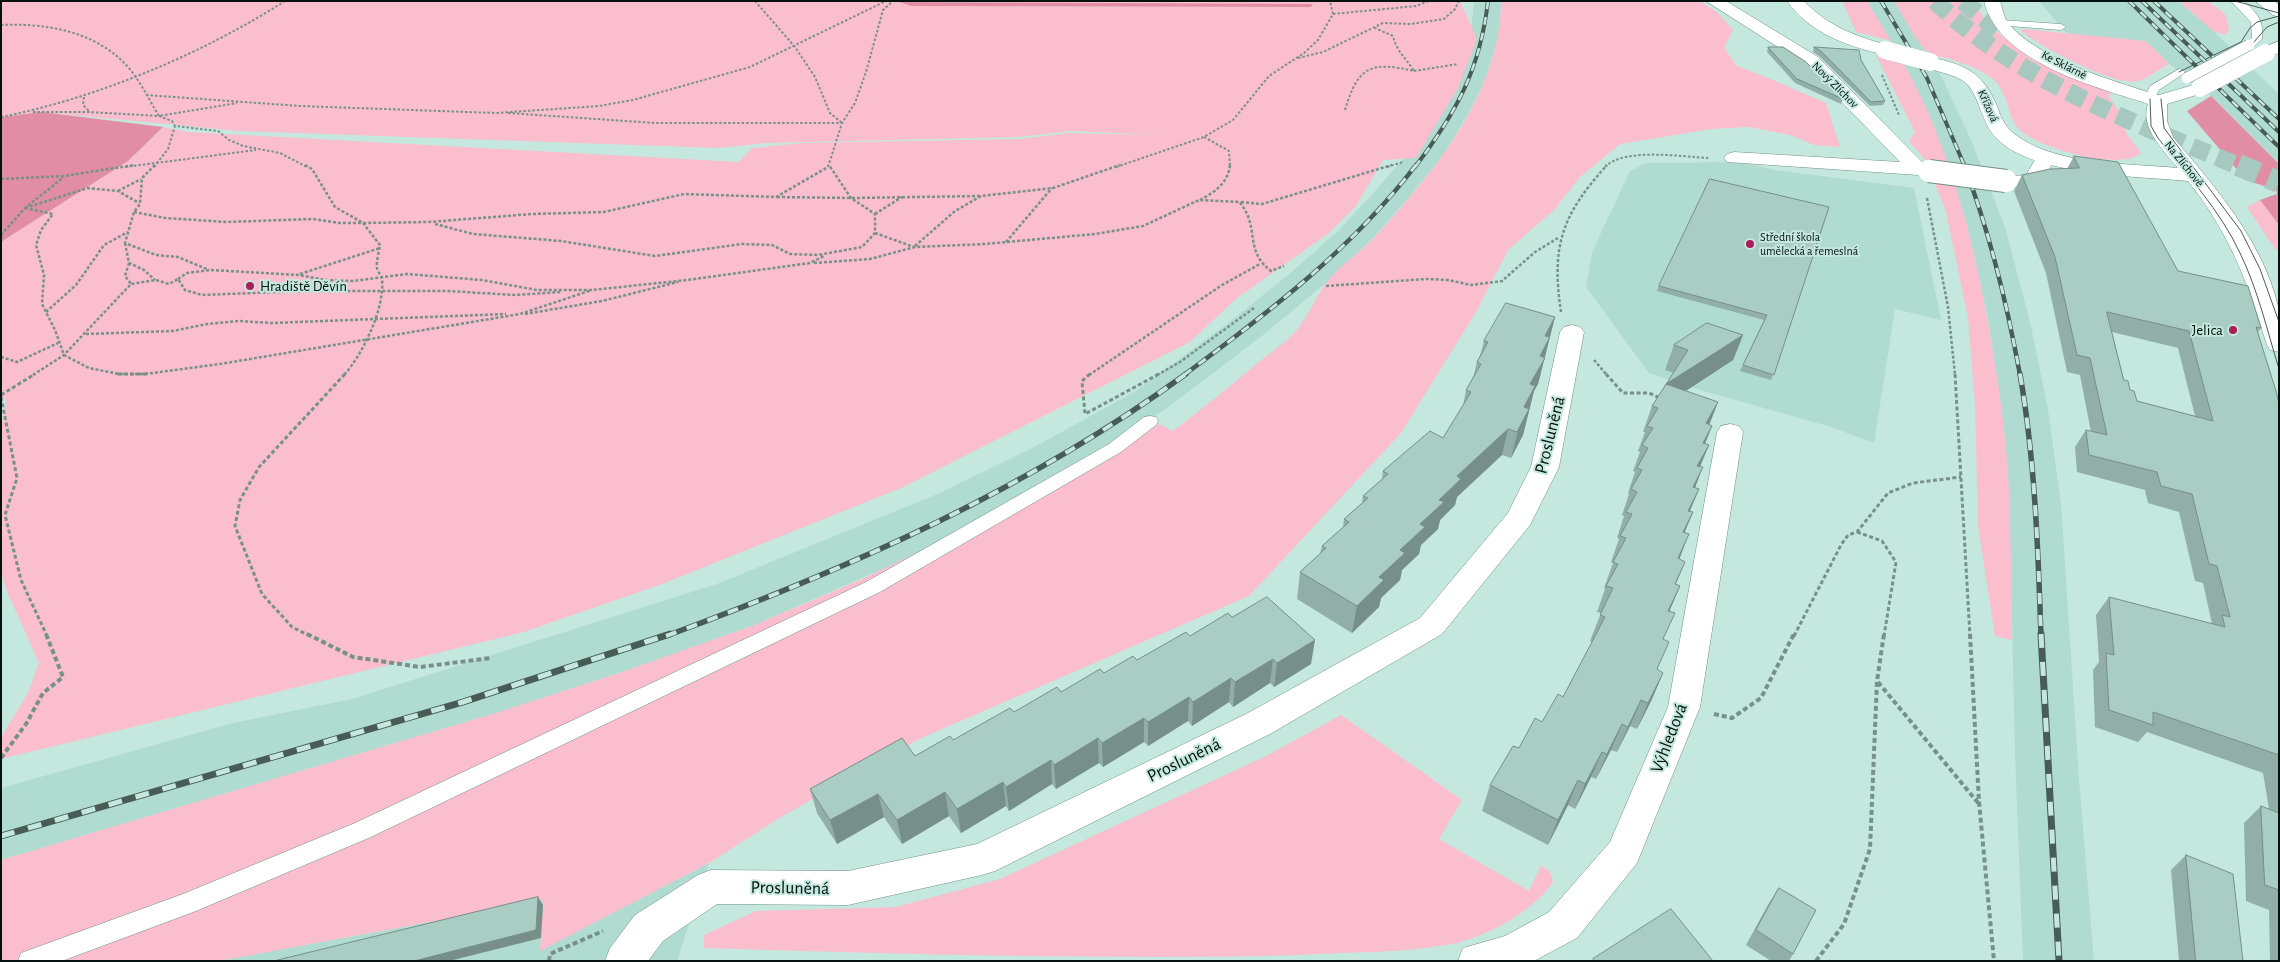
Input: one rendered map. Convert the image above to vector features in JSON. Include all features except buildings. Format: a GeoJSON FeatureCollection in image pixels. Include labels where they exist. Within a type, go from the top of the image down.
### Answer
{"type":"FeatureCollection","features":[{"type":"Feature","properties":{"kind":"street","name":"Nový Zlíchov"},"geometry":{"type":"LineString","coordinates":[[1714,1],[1812,61],[1924,170]]}},
{"type":"Feature","properties":{"kind":"street","name":"Křížová"},"geometry":{"type":"LineString","coordinates":[[1795,1],[1815,22],[1830,32],[1953,69],[1975,81],[1983,92],[2000,132],[2024,148],[2046,157],[2105,167],[2194,175]]}},
{"type":"Feature","properties":{"kind":"street","name":"Ke Sklárně"},"geometry":{"type":"LineString","coordinates":[[1992,1],[1995,14],[2000,22],[2018,39],[2057,62],[2101,82],[2156,100]]}},
{"type":"Feature","properties":{"kind":"street"},"geometry":{"type":"LineString","coordinates":[[2263,1],[2279,12]]}},
{"type":"Feature","properties":{"kind":"street"},"geometry":{"type":"LineString","coordinates":[[2156,100],[2189,80],[2272,49]]}},
{"type":"Feature","properties":{"kind":"street","name":"Na Zlíchově"},"geometry":{"type":"LineString","coordinates":[[2156,100],[2157,127],[2164,139],[2194,175],[2229,223],[2248,257],[2279,345]]}},
{"type":"Feature","properties":{"kind":"street"},"geometry":{"type":"LineString","coordinates":[[1734,158],[1924,170],[2006,181],[2026,181],[2034,179],[2046,157]]}},
{"type":"Feature","properties":{"kind":"street","name":"Prosluněná"},"geometry":{"type":"LineString","coordinates":[[624,961],[649,928],[711,887],[848,888],[982,859],[1258,724],[1431,626],[1520,518],[1545,467],[1572,332]]}},
{"type":"Feature","properties":{"kind":"street","name":"Výhledová"},"geometry":{"type":"LineString","coordinates":[[1477,961],[1511,953],[1563,925],[1624,852],[1684,707],[1730,432]]}},
{"type":"Feature","properties":{"kind":"lane"},"geometry":{"type":"LineString","coordinates":[[2227,1],[2240,12],[2247,23],[2245,44]]}},
{"type":"Feature","properties":{"kind":"lane"},"geometry":{"type":"LineString","coordinates":[[2156,100],[2154,88],[2189,80],[2245,44],[2257,39],[2259,28],[2255,18],[2236,1]]}},
{"type":"Feature","properties":{"kind":"lane"},"geometry":{"type":"LineString","coordinates":[[2000,22],[2061,27]]}},
{"type":"Feature","properties":{"kind":"lane"},"geometry":{"type":"LineString","coordinates":[[30,961],[188,903],[362,830],[873,587],[1115,448],[1150,421]]}},
{"type":"Feature","properties":{"kind":"path"},"geometry":{"type":"LineString","coordinates":[[1,117],[32,112],[84,97],[222,39],[254,22],[285,1]]}},
{"type":"Feature","properties":{"kind":"path"},"geometry":{"type":"LineString","coordinates":[[755,1],[795,47],[815,77],[830,113],[842,123]]}},
{"type":"Feature","properties":{"kind":"path"},"geometry":{"type":"LineString","coordinates":[[496,113],[600,106],[633,100],[733,73],[795,47],[886,1]]}},
{"type":"Feature","properties":{"kind":"path"},"geometry":{"type":"LineString","coordinates":[[776,197],[828,166],[842,123],[855,103],[866,72],[883,10],[893,1]]}},
{"type":"Feature","properties":{"kind":"path"},"geometry":{"type":"LineString","coordinates":[[134,212],[165,218],[226,222],[313,220],[339,223],[429,222],[532,214],[604,212],[684,194],[705,193],[829,200],[902,196],[981,196],[1052,188],[1204,137],[1233,120],[1269,76],[1318,40],[1333,14],[1330,1]]}},
{"type":"Feature","properties":{"kind":"path"},"geometry":{"type":"LineString","coordinates":[[1333,14],[1416,6],[1429,1]]}},
{"type":"Feature","properties":{"kind":"path"},"geometry":{"type":"LineString","coordinates":[[1296,58],[1323,52],[1383,23],[1411,24],[1444,19],[1455,9],[1459,1]]}},
{"type":"Feature","properties":{"kind":"path"},"geometry":{"type":"LineString","coordinates":[[1,24],[59,28],[97,41],[124,62],[159,116],[172,121],[175,126],[174,137],[168,152],[160,163],[142,178],[118,191]]}},
{"type":"Feature","properties":{"kind":"path"},"geometry":{"type":"LineString","coordinates":[[1374,28],[1393,36],[1396,49],[1405,57],[1414,71]]}},
{"type":"Feature","properties":{"kind":"path"},"geometry":{"type":"LineString","coordinates":[[1345,110],[1351,89],[1371,67],[1384,65],[1414,71],[1458,64]]}},
{"type":"Feature","properties":{"kind":"path"},"geometry":{"type":"LineString","coordinates":[[1881,73],[1908,136],[1890,139]]}},
{"type":"Feature","properties":{"kind":"path"},"geometry":{"type":"LineString","coordinates":[[146,95],[300,106],[496,113],[654,123],[842,123]]}},
{"type":"Feature","properties":{"kind":"path"},"geometry":{"type":"LineString","coordinates":[[84,97],[83,105],[89,112]]}},
{"type":"Feature","properties":{"kind":"path"},"geometry":{"type":"LineString","coordinates":[[32,112],[89,112],[159,116],[243,102]]}},
{"type":"Feature","properties":{"kind":"path"},"geometry":{"type":"LineString","coordinates":[[175,126],[218,131],[230,140],[243,146],[280,153],[312,169],[335,207],[363,223],[380,248],[377,269],[382,277],[376,319],[353,365],[259,467],[240,500],[235,526],[262,594],[292,627],[353,657],[420,667],[491,658]]}},
{"type":"Feature","properties":{"kind":"path"},"geometry":{"type":"LineString","coordinates":[[178,279],[185,290],[202,295],[303,291],[448,291],[515,295],[592,290],[688,280],[810,263],[870,259],[915,247],[1006,242],[1095,234],[1143,226],[1215,192],[1228,179],[1231,163],[1229,151],[1204,137]]}},
{"type":"Feature","properties":{"kind":"path"},"geometry":{"type":"LineString","coordinates":[[1,179],[64,176],[160,163],[188,157],[262,149]]}},
{"type":"Feature","properties":{"kind":"path"},"geometry":{"type":"LineString","coordinates":[[1666,400],[1649,392],[1623,393],[1572,332],[1561,313],[1558,294],[1555,264],[1559,238],[1569,217],[1586,191],[1613,160],[1632,156],[1734,158]]}},
{"type":"Feature","properties":{"kind":"path"},"geometry":{"type":"LineString","coordinates":[[1199,200],[1262,204],[1403,162]]}},
{"type":"Feature","properties":{"kind":"path"},"geometry":{"type":"LineString","coordinates":[[828,166],[852,198],[875,214]]}},
{"type":"Feature","properties":{"kind":"path"},"geometry":{"type":"LineString","coordinates":[[1924,170],[1922,176],[1950,322],[1961,476],[1984,877],[1994,961]]}},
{"type":"Feature","properties":{"kind":"path"},"geometry":{"type":"LineString","coordinates":[[1,235],[25,208],[64,176]]}},
{"type":"Feature","properties":{"kind":"path"},"geometry":{"type":"LineString","coordinates":[[131,284],[125,276],[129,263],[125,243],[134,212],[140,204],[142,178]]}},
{"type":"Feature","properties":{"kind":"path"},"geometry":{"type":"LineString","coordinates":[[25,208],[88,188],[118,191],[140,204]]}},
{"type":"Feature","properties":{"kind":"path"},"geometry":{"type":"LineString","coordinates":[[1006,242],[1052,188]]}},
{"type":"Feature","properties":{"kind":"path"},"geometry":{"type":"LineString","coordinates":[[875,214],[902,196]]}},
{"type":"Feature","properties":{"kind":"path"},"geometry":{"type":"LineString","coordinates":[[915,247],[955,211],[981,196]]}},
{"type":"Feature","properties":{"kind":"path"},"geometry":{"type":"LineString","coordinates":[[1240,202],[1249,219],[1250,234],[1260,264],[1271,270],[1284,266]]}},
{"type":"Feature","properties":{"kind":"path"},"geometry":{"type":"LineString","coordinates":[[25,208],[53,214],[41,230],[36,244],[44,275],[42,304],[55,330],[58,343],[64,355],[89,368],[119,374],[145,374],[220,364],[367,338],[520,314],[570,309],[622,298],[688,280]]}},
{"type":"Feature","properties":{"kind":"path"},"geometry":{"type":"LineString","coordinates":[[429,222],[473,234],[561,241],[656,256],[742,244],[772,245],[790,254],[827,255],[862,248],[874,234],[875,214]]}},
{"type":"Feature","properties":{"kind":"path"},"geometry":{"type":"LineString","coordinates":[[46,312],[76,285],[104,245],[129,232]]}},
{"type":"Feature","properties":{"kind":"path"},"geometry":{"type":"LineString","coordinates":[[874,234],[915,247]]}},
{"type":"Feature","properties":{"kind":"path"},"geometry":{"type":"LineString","coordinates":[[1326,286],[1426,279],[1448,280],[1471,285],[1502,281],[1535,252],[1559,238]]}},
{"type":"Feature","properties":{"kind":"path"},"geometry":{"type":"LineString","coordinates":[[125,243],[156,254],[178,257],[211,270]]}},
{"type":"Feature","properties":{"kind":"path"},"geometry":{"type":"LineString","coordinates":[[299,274],[380,248]]}},
{"type":"Feature","properties":{"kind":"path"},"geometry":{"type":"LineString","coordinates":[[810,263],[827,255]]}},
{"type":"Feature","properties":{"kind":"path"},"geometry":{"type":"LineString","coordinates":[[129,263],[144,270],[156,280],[169,284],[187,273],[211,270],[299,274],[325,280],[353,280],[406,274],[437,275],[537,290],[592,290]]}},
{"type":"Feature","properties":{"kind":"path"},"geometry":{"type":"LineString","coordinates":[[1254,308],[1180,362],[1085,414],[1082,381],[1091,373],[1222,284],[1242,276],[1260,264]]}},
{"type":"Feature","properties":{"kind":"path"},"geometry":{"type":"LineString","coordinates":[[1,758],[26,724],[43,693],[63,677],[52,647],[21,580],[5,515],[17,478],[1,396],[64,355],[78,339],[86,334],[131,284],[156,280]]}},
{"type":"Feature","properties":{"kind":"path"},"geometry":{"type":"LineString","coordinates":[[86,334],[173,331],[208,324],[238,321],[272,323],[520,314],[592,290]]}},
{"type":"Feature","properties":{"kind":"path"},"geometry":{"type":"LineString","coordinates":[[1,357],[17,362],[58,343]]}},
{"type":"Feature","properties":{"kind":"path"},"geometry":{"type":"LineString","coordinates":[[1684,707],[1732,718],[1761,698],[1848,535],[1857,532],[1888,493],[1913,483],[1961,476]]}},
{"type":"Feature","properties":{"kind":"path"},"geometry":{"type":"LineString","coordinates":[[1816,961],[1844,924],[1870,848],[1878,681],[1896,562],[1882,541],[1857,532]]}},
{"type":"Feature","properties":{"kind":"path"},"geometry":{"type":"LineString","coordinates":[[1878,681],[1980,804]]}},
{"type":"Feature","properties":{"kind":"shaded area"},"geometry":{"type":"Polygon","coordinates":[[[1,1],[1460,1],[1477,39],[1458,88],[1416,158],[1383,160],[1356,206],[1329,233],[1237,298],[1190,342],[901,488],[662,584],[524,632],[1,759],[1,737],[28,693],[39,663],[5,587],[1,571],[1,428],[6,400],[1,398],[1,242],[128,161],[163,127],[188,132],[739,162],[752,148],[803,143],[1021,139],[1068,133],[1157,135],[1071,131],[1017,137],[767,143],[719,148],[239,131],[41,112],[1,117],[1,1]],[[901,2],[911,6],[1311,7],[1313,5],[901,2]]]}},
{"type":"Feature","properties":{"kind":"shaded area"},"geometry":{"type":"Polygon","coordinates":[[[1474,1],[1501,1],[1499,33],[1492,58],[1483,85],[1469,112],[1444,154],[1410,196],[1371,240],[1327,282],[1263,335],[1167,408],[1067,473],[974,525],[894,564],[752,626],[625,671],[496,713],[1,860],[1,788],[233,723],[352,699],[717,584],[940,493],[1038,445],[1136,391],[1231,321],[1294,270],[1339,230],[1378,188],[1413,147],[1471,30],[1474,1]]]}},
{"type":"Feature","properties":{"kind":"shaded area"},"geometry":{"type":"Polygon","coordinates":[[[1501,1],[1699,1],[1716,11],[1733,30],[1724,48],[1737,66],[1826,103],[1840,147],[1814,145],[1790,135],[1749,127],[1711,129],[1620,144],[1580,177],[1554,210],[1508,250],[1476,312],[1401,433],[1249,596],[919,739],[781,817],[709,863],[540,951],[543,901],[219,961],[1,961],[1,860],[496,713],[625,671],[752,626],[860,580],[974,525],[1052,493],[1159,424],[1173,431],[1284,343],[1296,331],[1331,277],[1373,239],[1396,214],[1440,159],[1476,100],[1489,69],[1498,36],[1501,1]]]}},
{"type":"Feature","properties":{"kind":"shaded area"},"geometry":{"type":"Polygon","coordinates":[[[1842,1],[1867,1],[1891,41],[1856,32],[1842,1]]]}},
{"type":"Feature","properties":{"kind":"shaded area"},"geometry":{"type":"Polygon","coordinates":[[[1867,1],[1894,1],[1942,78],[1972,142],[2005,227],[2030,322],[2048,409],[2061,504],[2079,779],[2094,961],[2023,961],[2015,752],[2009,491],[2000,398],[1987,313],[1966,221],[1938,138],[1910,75],[1867,1]]]}},
{"type":"Feature","properties":{"kind":"shaded area"},"geometry":{"type":"Polygon","coordinates":[[[1894,1],[1976,1],[1983,17],[2014,44],[2055,67],[2112,93],[2108,96],[2119,111],[2126,133],[2141,153],[2131,158],[2116,160],[2098,159],[2040,143],[2026,135],[2014,122],[2003,93],[1996,82],[1974,68],[1927,52],[1894,1]]]}},
{"type":"Feature","properties":{"kind":"shaded area"},"geometry":{"type":"Polygon","coordinates":[[[2039,1],[2179,1],[2279,94],[2279,164],[2211,96],[2169,64],[2146,41],[2067,34],[2039,1]]]}},
{"type":"Feature","properties":{"kind":"shaded area"},"geometry":{"type":"Polygon","coordinates":[[[2179,1],[2208,1],[2226,15],[2229,30],[2225,35],[2213,31],[2179,1]]]}},
{"type":"Feature","properties":{"kind":"shaded area"},"geometry":{"type":"Polygon","coordinates":[[[900,2],[1313,4],[1311,7],[911,6],[900,2]]]}},
{"type":"Feature","properties":{"kind":"shaded area"},"geometry":{"type":"Polygon","coordinates":[[[2024,29],[2146,41],[2169,64],[2139,81],[2113,78],[2060,55],[2030,38],[2021,31],[2024,29]]]}},
{"type":"Feature","properties":{"kind":"shaded area"},"geometry":{"type":"Polygon","coordinates":[[[1876,55],[1902,61],[1920,95],[1949,166],[1971,240],[1987,315],[2005,439],[2010,510],[2012,640],[1995,636],[1978,526],[1975,405],[1968,318],[1946,212],[1926,161],[1909,141],[1915,132],[1876,55]]]}},
{"type":"Feature","properties":{"kind":"shaded area"},"geometry":{"type":"Polygon","coordinates":[[[2211,96],[2279,164],[2279,225],[2260,200],[2277,194],[2276,190],[2246,180],[2187,111],[2211,96]]]}},
{"type":"Feature","properties":{"kind":"shaded area"},"geometry":{"type":"Polygon","coordinates":[[[41,112],[163,127],[128,161],[1,242],[1,117],[41,112]]]}},
{"type":"Feature","properties":{"kind":"shaded area"},"geometry":{"type":"Polygon","coordinates":[[[1740,162],[1775,170],[1914,188],[1941,320],[1895,309],[1874,443],[1831,427],[1704,391],[1649,373],[1586,287],[1592,252],[1630,171],[1647,163],[1740,162]]]}},
{"type":"Feature","properties":{"kind":"shaded area"},"geometry":{"type":"Polygon","coordinates":[[[2260,200],[2279,225],[2279,250],[2275,249],[2247,207],[2260,200]]]}},
{"type":"Feature","properties":{"kind":"shaded area"},"geometry":{"type":"Polygon","coordinates":[[[1341,715],[1462,800],[1439,839],[1529,891],[1541,865],[1550,872],[1553,882],[1545,893],[1508,922],[1479,936],[1451,944],[1396,951],[1254,956],[1109,957],[704,948],[704,935],[756,911],[896,907],[1000,879],[1266,756],[1341,715]]]}},
{"type":"Feature","properties":{"kind":"shaded area"},"geometry":{"type":"Polygon","coordinates":[[[709,863],[677,961],[219,961],[544,901],[540,950],[709,863]]]}},
{"type":"Feature","properties":{"kind":"tunnel"},"geometry":{"type":"LineString","coordinates":[[1935,1],[1968,30],[2004,55],[2041,77],[2080,98],[2241,167]]}},
{"type":"Feature","properties":{"kind":"tunnel"},"geometry":{"type":"LineString","coordinates":[[1963,1],[2001,33]]}},
{"type":"Feature","properties":{"kind":"tunnel"},"geometry":{"type":"LineString","coordinates":[[2238,165],[2279,182]]}},
{"type":"Feature","properties":{"kind":"tram line"},"geometry":{"type":"LineString","coordinates":[[2235,1],[2279,13]]}},
{"type":"Feature","properties":{"kind":"tram line"},"geometry":{"type":"LineString","coordinates":[[2179,72],[2241,42],[2250,28],[2257,22],[2279,16]]}},
{"type":"Feature","properties":{"kind":"tram line"},"geometry":{"type":"LineString","coordinates":[[2187,78],[2253,43],[2267,27],[2279,22]]}},
{"type":"Feature","properties":{"kind":"tram line"},"geometry":{"type":"LineString","coordinates":[[2150,99],[2151,126],[2158,138],[2213,207],[2240,253],[2257,296],[2279,369]]}},
{"type":"Feature","properties":{"kind":"tram line"},"geometry":{"type":"LineString","coordinates":[[2161,99],[2164,128],[2241,231],[2260,269],[2279,322]]}},
{"type":"Feature","properties":{"kind":"railway"},"geometry":{"type":"LineString","coordinates":[[1415,167],[1443,128],[1464,90],[1479,48],[1488,1]]}},
{"type":"Feature","properties":{"kind":"railway"},"geometry":{"type":"LineString","coordinates":[[1881,1],[1927,78],[1965,167]]}},
{"type":"Feature","properties":{"kind":"railway"},"geometry":{"type":"LineString","coordinates":[[2129,1],[2279,147]]}},
{"type":"Feature","properties":{"kind":"railway"},"geometry":{"type":"LineString","coordinates":[[2142,1],[2279,132]]}},
{"type":"Feature","properties":{"kind":"railway"},"geometry":{"type":"LineString","coordinates":[[2154,1],[2279,119]]}},
{"type":"Feature","properties":{"kind":"railway"},"geometry":{"type":"LineString","coordinates":[[1184,375],[1247,328],[1337,252],[1365,225],[1416,165]]}},
{"type":"Feature","properties":{"kind":"railway"},"geometry":{"type":"LineString","coordinates":[[1964,165],[1997,269],[2020,375]]}},
{"type":"Feature","properties":{"kind":"railway"},"geometry":{"type":"LineString","coordinates":[[666,636],[803,583],[935,523],[1000,490],[1063,454],[1125,416],[1186,374]]}},
{"type":"Feature","properties":{"kind":"railway"},"geometry":{"type":"LineString","coordinates":[[2020,374],[2032,471],[2041,636]]}},
{"type":"Feature","properties":{"kind":"railway"},"geometry":{"type":"LineString","coordinates":[[1,836],[463,702],[670,634]]}},
{"type":"Feature","properties":{"kind":"railway"},"geometry":{"type":"LineString","coordinates":[[2041,634],[2059,961]]}},
{"type":"Feature","properties":{"kind":"place","name":"Střední škola umělecká a řemeslná"},"geometry":{"type":"Point","coordinates":[1750,244]}},
{"type":"Feature","properties":{"kind":"place","name":"Hradiště Děvín"},"geometry":{"type":"Point","coordinates":[250,286]}},
{"type":"Feature","properties":{"kind":"place","name":"Jelica"},"geometry":{"type":"Point","coordinates":[2233,330]}}]}
